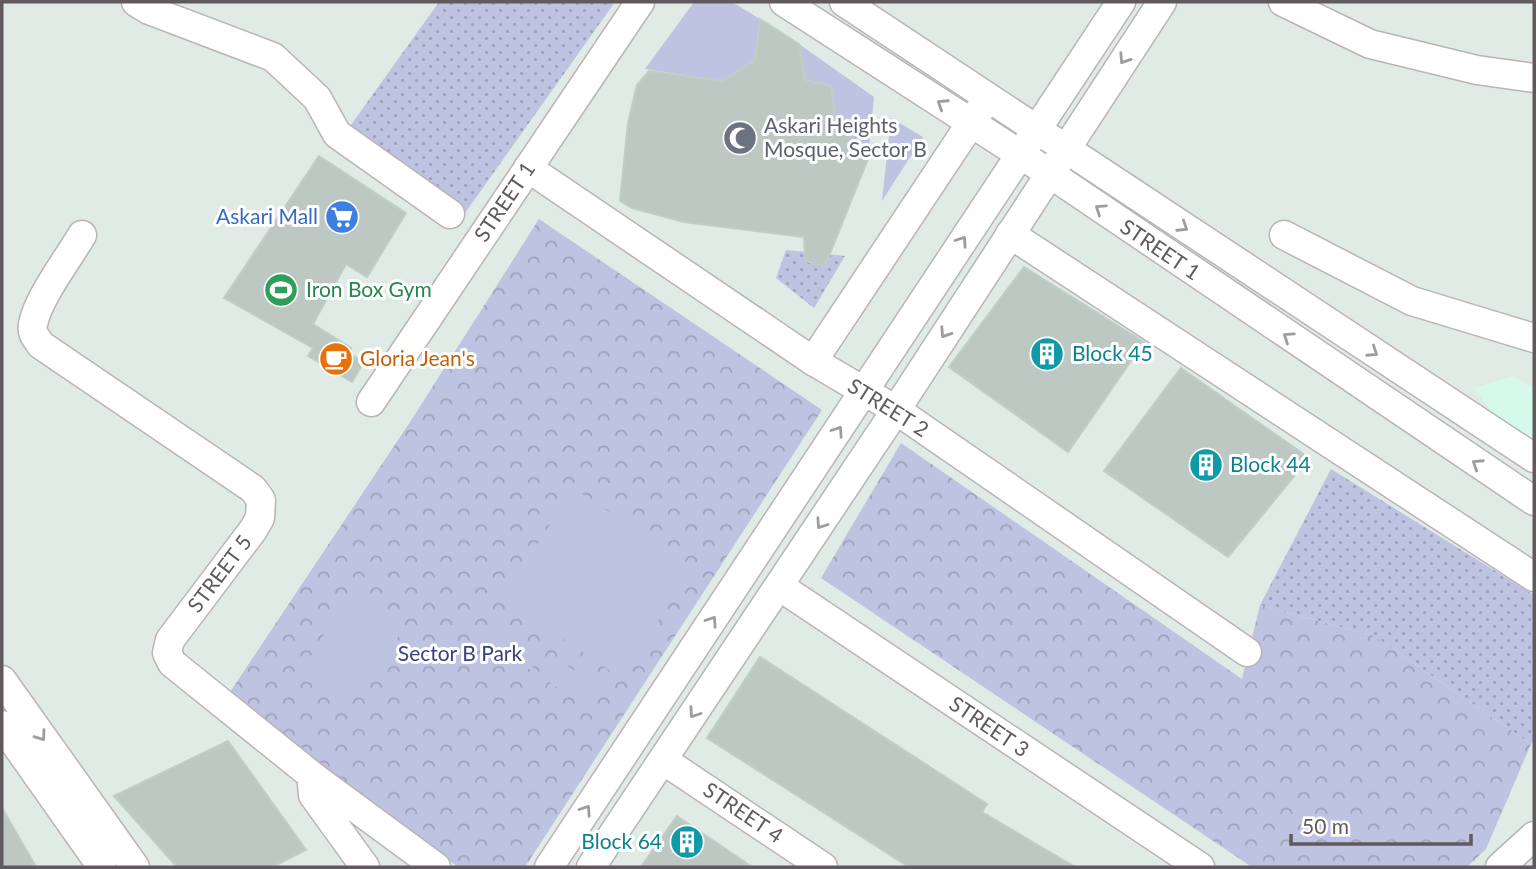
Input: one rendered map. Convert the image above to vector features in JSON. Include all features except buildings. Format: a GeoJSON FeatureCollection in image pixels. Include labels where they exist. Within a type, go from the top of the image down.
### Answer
{"type":"FeatureCollection","features":[{"type":"Feature","properties":{"kind":"street"},"geometry":{"type":"LineString","coordinates":[[136,2],[149,10],[272,57],[317,99],[337,134],[450,214]]}},
{"type":"Feature","properties":{"kind":"street","name":"STREET 1"},"geometry":{"type":"LineString","coordinates":[[371,402],[640,2]]}},
{"type":"Feature","properties":{"kind":"street","name":"STREET 1"},"geometry":{"type":"LineString","coordinates":[[784,2],[1049,173],[1534,501]]}},
{"type":"Feature","properties":{"kind":"street","name":"STREET 1"},"geometry":{"type":"LineString","coordinates":[[844,2],[1534,458]]}},
{"type":"Feature","properties":{"kind":"street"},"geometry":{"type":"LineString","coordinates":[[549,867],[1121,2]]}},
{"type":"Feature","properties":{"kind":"street"},"geometry":{"type":"LineString","coordinates":[[591,867],[896,410],[1162,2]]}},
{"type":"Feature","properties":{"kind":"street"},"geometry":{"type":"LineString","coordinates":[[1283,2],[1370,44],[1477,70],[1534,78]]}},
{"type":"Feature","properties":{"kind":"street"},"geometry":{"type":"LineString","coordinates":[[813,361],[989,97]]}},
{"type":"Feature","properties":{"kind":"street","name":"STREET 2"},"geometry":{"type":"LineString","coordinates":[[528,168],[813,361],[896,410],[1247,652]]}},
{"type":"Feature","properties":{"kind":"street"},"geometry":{"type":"LineString","coordinates":[[1010,234],[1534,577]]}},
{"type":"Feature","properties":{"kind":"street","name":"STREET 5"},"geometry":{"type":"LineString","coordinates":[[82,235],[40,306],[33,325],[34,335],[41,345],[253,489],[261,500],[260,518],[253,530],[170,640],[167,653],[172,663],[315,778],[436,867]]}},
{"type":"Feature","properties":{"kind":"street"},"geometry":{"type":"LineString","coordinates":[[1284,235],[1412,301],[1534,338]]}},
{"type":"Feature","properties":{"kind":"street","name":"STREET 3"},"geometry":{"type":"LineString","coordinates":[[779,586],[1200,867]]}},
{"type":"Feature","properties":{"kind":"street"},"geometry":{"type":"LineString","coordinates":[[2,680],[135,867]]}},
{"type":"Feature","properties":{"kind":"street"},"geometry":{"type":"LineString","coordinates":[[2,725],[102,867]]}},
{"type":"Feature","properties":{"kind":"street","name":"STREET 4"},"geometry":{"type":"LineString","coordinates":[[663,760],[823,867]]}},
{"type":"Feature","properties":{"kind":"street"},"geometry":{"type":"LineString","coordinates":[[315,778],[312,784],[313,795],[365,867]]}},
{"type":"Feature","properties":{"kind":"street"},"geometry":{"type":"LineString","coordinates":[[1500,867],[1534,836]]}},
{"type":"Feature","properties":{"kind":"shaded area"},"geometry":{"type":"Polygon","coordinates":[[[1512,376],[1534,388],[1534,446],[1501,424],[1474,388],[1512,376]]]}},
{"type":"Feature","properties":{"kind":"green space"},"geometry":{"type":"Polygon","coordinates":[[[439,2],[615,2],[465,213],[348,129],[439,2]]]}},
{"type":"Feature","properties":{"kind":"green space"},"geometry":{"type":"Polygon","coordinates":[[[694,2],[732,2],[760,19],[755,60],[723,81],[645,69],[694,2]]]}},
{"type":"Feature","properties":{"kind":"green space"},"geometry":{"type":"Polygon","coordinates":[[[799,44],[874,97],[868,159],[835,116],[831,86],[805,80],[799,44]]]}},
{"type":"Feature","properties":{"kind":"green space"},"geometry":{"type":"Polygon","coordinates":[[[891,118],[923,137],[882,201],[891,118]]]}},
{"type":"Feature","properties":{"kind":"green space","name":"Sector B Park"},"geometry":{"type":"Polygon","coordinates":[[[539,219],[822,410],[525,867],[458,867],[228,695],[412,419],[539,219]]]}},
{"type":"Feature","properties":{"kind":"green space"},"geometry":{"type":"Polygon","coordinates":[[[786,250],[845,256],[814,308],[776,278],[786,250]]]}},
{"type":"Feature","properties":{"kind":"green space"},"geometry":{"type":"Polygon","coordinates":[[[901,443],[1242,679],[1260,605],[1374,636],[1531,744],[1486,849],[1467,867],[1252,867],[821,578],[901,443]]]}},
{"type":"Feature","properties":{"kind":"green space"},"geometry":{"type":"Polygon","coordinates":[[[1331,469],[1534,595],[1534,739],[1531,744],[1374,636],[1260,605],[1331,469]]]}},
{"type":"Feature","properties":{"kind":"green space"},"geometry":{"type":"Polygon","coordinates":[[[573,488],[693,567],[621,678],[503,599],[573,488]]]}},
{"type":"Feature","properties":{"kind":"green space"},"geometry":{"type":"Polygon","coordinates":[[[352,589],[403,630],[355,698],[302,670],[352,589]]]}},
{"type":"Feature","properties":{"kind":"green space"},"geometry":{"type":"Polygon","coordinates":[[[499,622],[542,651],[531,670],[487,641],[499,622]]]}},
{"type":"Feature","properties":{"kind":"green space"},"geometry":{"type":"Polygon","coordinates":[[[558,660],[602,688],[589,709],[546,680],[558,660]]]}},
{"type":"Feature","properties":{"kind":"place","name":"Askari Heights Mosque, Sector B"},"geometry":{"type":"Point","coordinates":[740,138]}},
{"type":"Feature","properties":{"kind":"place","name":"Askari Mall"},"geometry":{"type":"Point","coordinates":[342,217]}},
{"type":"Feature","properties":{"kind":"place","name":"Iron Box Gym"},"geometry":{"type":"Point","coordinates":[281,290]}},
{"type":"Feature","properties":{"kind":"place","name":"Block 45"},"geometry":{"type":"Point","coordinates":[1047,354]}},
{"type":"Feature","properties":{"kind":"place","name":"Gloria Jean's"},"geometry":{"type":"Point","coordinates":[336,359]}},
{"type":"Feature","properties":{"kind":"place","name":"Block 44"},"geometry":{"type":"Point","coordinates":[1206,465]}},
{"type":"Feature","properties":{"kind":"place","name":"Block 64"},"geometry":{"type":"Point","coordinates":[687,842]}}]}
